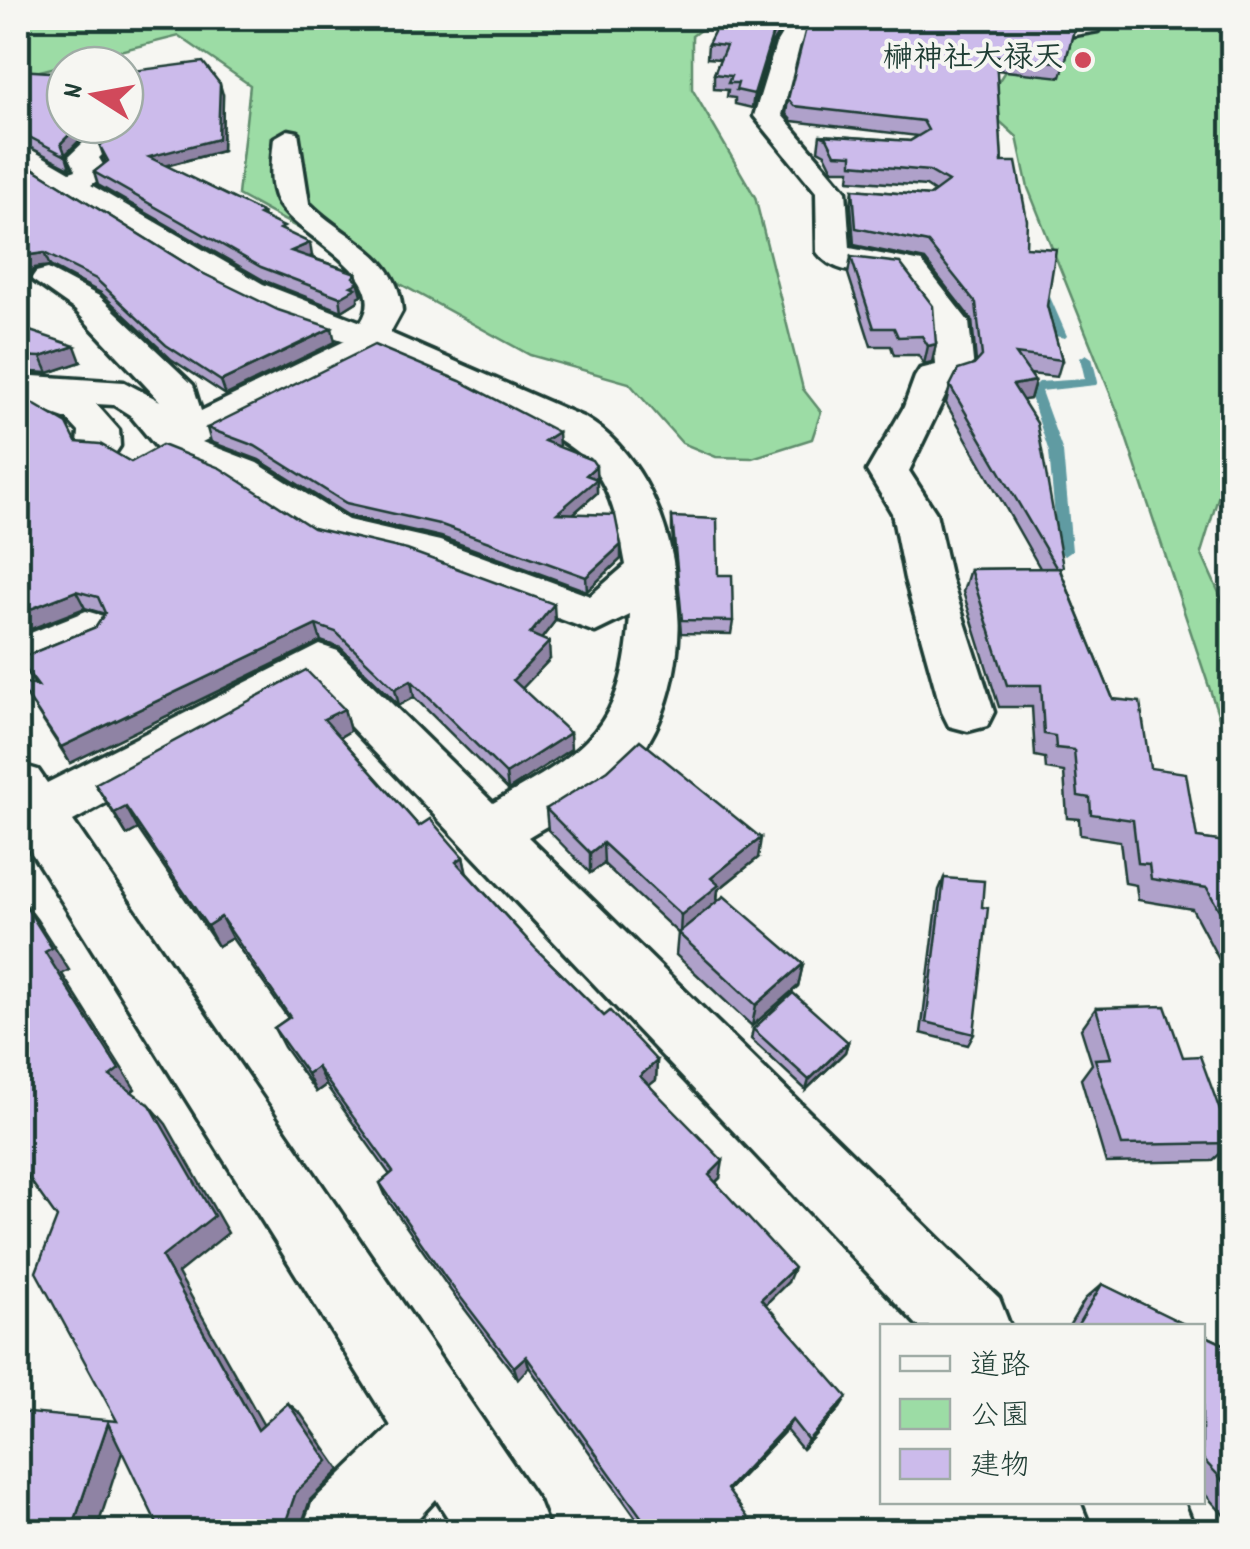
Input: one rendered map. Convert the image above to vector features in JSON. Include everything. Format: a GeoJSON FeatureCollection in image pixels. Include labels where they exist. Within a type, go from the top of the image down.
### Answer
{"type":"FeatureCollection","features":[{"type":"Feature","properties":{"kind":"street"},"geometry":{"type":"LineString","coordinates":[[802,18],[767,106],[768,116],[850,193],[834,252],[843,259],[910,269],[952,322],[955,371],[934,378],[924,407],[888,471],[914,513],[928,579],[968,712]]}},
{"type":"Feature","properties":{"kind":"street"},"geometry":{"type":"LineString","coordinates":[[1064,30],[1090,26]]}},
{"type":"Feature","properties":{"kind":"street"},"geometry":{"type":"LineString","coordinates":[[780,73],[812,75]]}},
{"type":"Feature","properties":{"kind":"street"},"geometry":{"type":"LineString","coordinates":[[767,106],[805,108]]}},
{"type":"Feature","properties":{"kind":"street"},"geometry":{"type":"LineString","coordinates":[[786,136],[821,138]]}},
{"type":"Feature","properties":{"kind":"street"},"geometry":{"type":"LineString","coordinates":[[178,437],[370,338],[382,324],[386,310],[378,278],[366,258],[300,212],[286,186],[288,138]]}},
{"type":"Feature","properties":{"kind":"street"},"geometry":{"type":"LineString","coordinates":[[68,184],[92,173],[83,156],[97,145]]}},
{"type":"Feature","properties":{"kind":"street"},"geometry":{"type":"LineString","coordinates":[[18,151],[190,258],[289,310],[370,338],[555,418],[591,440],[624,481],[653,564],[650,672],[635,719],[604,759],[487,834]]}},
{"type":"Feature","properties":{"kind":"street"},"geometry":{"type":"LineString","coordinates":[[48,279],[87,303],[180,393],[178,437]]}},
{"type":"Feature","properties":{"kind":"street"},"geometry":{"type":"LineString","coordinates":[[18,387],[124,394],[178,437],[195,457],[242,472],[334,531],[424,552],[595,616],[624,596],[653,564]]}},
{"type":"Feature","properties":{"kind":"street"},"geometry":{"type":"LineString","coordinates":[[18,387],[80,411],[99,430],[99,446]]}},
{"type":"Feature","properties":{"kind":"street"},"geometry":{"type":"LineString","coordinates":[[18,658],[86,628]]}},
{"type":"Feature","properties":{"kind":"street"},"geometry":{"type":"LineString","coordinates":[[507,1532],[27,800],[320,663],[969,1324]]}},
{"type":"Feature","properties":{"kind":"street"},"geometry":{"type":"LineString","coordinates":[[344,1532],[441,1435]]}},
{"type":"Feature","properties":{"kind":"street"},"geometry":{"type":"LineString","coordinates":[[1129,1504],[1154,1532]]}},
{"type":"Feature","properties":{"kind":"green space"},"geometry":{"type":"Polygon","coordinates":[[[18,18],[716,18],[692,36],[692,89],[755,197],[803,389],[821,412],[812,439],[752,458],[716,457],[682,443],[629,383],[530,355],[238,195],[250,85],[179,36],[143,45],[45,45],[45,70],[18,72],[18,18]]]}},
{"type":"Feature","properties":{"kind":"green space"},"geometry":{"type":"Polygon","coordinates":[[[1100,18],[1207,18],[1232,34],[1232,452],[1201,553],[1232,622],[1232,756],[1118,413],[1028,188],[1017,137],[983,106],[1005,71],[1100,18]]]}},
{"type":"Feature","properties":{"kind":"building"},"geometry":{"type":"Polygon","coordinates":[[[721,18],[781,18],[754,94],[736,90],[738,83],[728,83],[731,76],[714,74],[726,46],[708,44],[721,18]]]}},
{"type":"Feature","properties":{"kind":"building"},"geometry":{"type":"Polygon","coordinates":[[[813,18],[1051,18],[1065,27],[1075,26],[1065,63],[996,56],[1002,162],[1016,162],[1027,220],[1026,247],[1056,249],[1047,306],[1062,360],[1016,354],[1035,381],[1013,385],[1037,423],[1063,567],[1057,569],[950,386],[958,370],[974,365],[982,356],[976,303],[928,243],[856,228],[853,189],[929,196],[948,182],[929,171],[852,164],[852,155],[835,154],[827,138],[820,135],[910,141],[928,130],[923,121],[794,106],[788,99],[805,32],[813,18]]]}},
{"type":"Feature","properties":{"kind":"building"},"geometry":{"type":"Polygon","coordinates":[[[203,62],[220,84],[218,139],[149,157],[263,213],[259,215],[310,243],[291,251],[356,273],[353,277],[359,282],[351,286],[356,288],[340,297],[261,267],[94,172],[108,161],[101,145],[145,145],[145,69],[203,62]]]}},
{"type":"Feature","properties":{"kind":"building"},"geometry":{"type":"Polygon","coordinates":[[[18,70],[45,72],[45,145],[62,145],[66,156],[18,131],[18,70]]]}},
{"type":"Feature","properties":{"kind":"building"},"geometry":{"type":"Polygon","coordinates":[[[18,159],[198,271],[278,310],[332,328],[221,381],[166,345],[96,279],[44,253],[30,255],[23,262],[18,258],[18,159]]]}},
{"type":"Feature","properties":{"kind":"building"},"geometry":{"type":"Polygon","coordinates":[[[851,257],[900,263],[933,306],[936,344],[928,346],[922,336],[898,337],[894,328],[874,328],[851,257]]]}},
{"type":"Feature","properties":{"kind":"building"},"geometry":{"type":"Polygon","coordinates":[[[18,327],[75,346],[41,357],[18,356],[18,327]]]}},
{"type":"Feature","properties":{"kind":"building"},"geometry":{"type":"Polygon","coordinates":[[[374,345],[460,381],[558,432],[544,441],[592,460],[596,466],[586,475],[597,479],[557,513],[615,515],[621,545],[586,577],[439,524],[346,503],[255,446],[207,428],[374,345]]]}},
{"type":"Feature","properties":{"kind":"building"},"geometry":{"type":"Polygon","coordinates":[[[18,395],[67,424],[76,442],[100,444],[131,462],[162,445],[220,468],[313,528],[407,550],[554,604],[530,634],[549,642],[513,680],[570,733],[506,774],[411,680],[395,689],[336,632],[316,625],[61,747],[18,682],[38,686],[18,659],[96,627],[105,613],[98,597],[76,591],[18,614],[18,395]]]}},
{"type":"Feature","properties":{"kind":"building"},"geometry":{"type":"Polygon","coordinates":[[[672,517],[717,519],[718,575],[732,575],[733,621],[682,620],[672,517]]]}},
{"type":"Feature","properties":{"kind":"building"},"geometry":{"type":"Polygon","coordinates":[[[1059,568],[1113,699],[1140,702],[1150,768],[1186,773],[1197,838],[1232,843],[1232,934],[1207,888],[1151,879],[1149,864],[1138,863],[1133,820],[1091,814],[1090,798],[1078,796],[1074,750],[1056,748],[1055,736],[1044,734],[1041,685],[1007,685],[970,569],[1059,568]]]}},
{"type":"Feature","properties":{"kind":"building"},"geometry":{"type":"Polygon","coordinates":[[[306,670],[344,709],[324,719],[419,826],[430,819],[463,857],[456,862],[536,949],[604,1016],[610,1011],[657,1061],[640,1076],[723,1161],[709,1175],[794,1268],[761,1299],[847,1397],[808,1440],[792,1420],[727,1489],[751,1522],[743,1532],[652,1532],[526,1356],[514,1367],[445,1277],[380,1183],[393,1172],[317,1067],[307,1074],[274,1028],[290,1017],[221,917],[207,926],[126,807],[114,813],[95,784],[306,670]]]}},
{"type":"Feature","properties":{"kind":"building"},"geometry":{"type":"Polygon","coordinates":[[[640,740],[761,838],[711,878],[719,885],[681,915],[603,843],[590,853],[546,809],[608,770],[640,740]]]}},
{"type":"Feature","properties":{"kind":"building"},"geometry":{"type":"Polygon","coordinates":[[[944,878],[984,881],[982,907],[988,908],[974,1034],[926,1022],[944,878]]]}},
{"type":"Feature","properties":{"kind":"building"},"geometry":{"type":"Polygon","coordinates":[[[724,896],[803,964],[756,1005],[678,933],[724,896]]]}},
{"type":"Feature","properties":{"kind":"building"},"geometry":{"type":"Polygon","coordinates":[[[20,897],[52,948],[45,952],[119,1069],[110,1076],[150,1105],[214,1216],[162,1257],[258,1430],[288,1403],[328,1461],[296,1492],[284,1527],[314,1532],[161,1532],[108,1423],[71,1532],[18,1532],[18,1412],[117,1421],[36,1272],[57,1218],[18,1163],[20,897]]]}},
{"type":"Feature","properties":{"kind":"building"},"geometry":{"type":"Polygon","coordinates":[[[793,993],[848,1042],[809,1080],[753,1029],[793,993]]]}},
{"type":"Feature","properties":{"kind":"building"},"geometry":{"type":"Polygon","coordinates":[[[1165,1006],[1183,1057],[1200,1056],[1232,1143],[1122,1145],[1095,1059],[1111,1058],[1096,1008],[1165,1006]]]}},
{"type":"Feature","properties":{"kind":"building"},"geometry":{"type":"Polygon","coordinates":[[[1102,1284],[1184,1324],[1078,1324],[1102,1284]]]}},
{"type":"Feature","properties":{"kind":"building"},"geometry":{"type":"Polygon","coordinates":[[[1205,1335],[1232,1348],[1232,1490],[1205,1461],[1205,1335]]]}},
{"type":"Feature","properties":{"kind":"waterway"},"geometry":{"type":"LineString","coordinates":[[1038,281],[1061,336]]}},
{"type":"Feature","properties":{"kind":"waterway"},"geometry":{"type":"LineString","coordinates":[[1065,551],[1056,452],[1035,391],[1039,386],[1092,382],[1086,358]]}},
{"type":"Feature","properties":{"kind":"place","name":"榊神社大禄天"},"geometry":{"type":"Point","coordinates":[1083,60]}}]}
